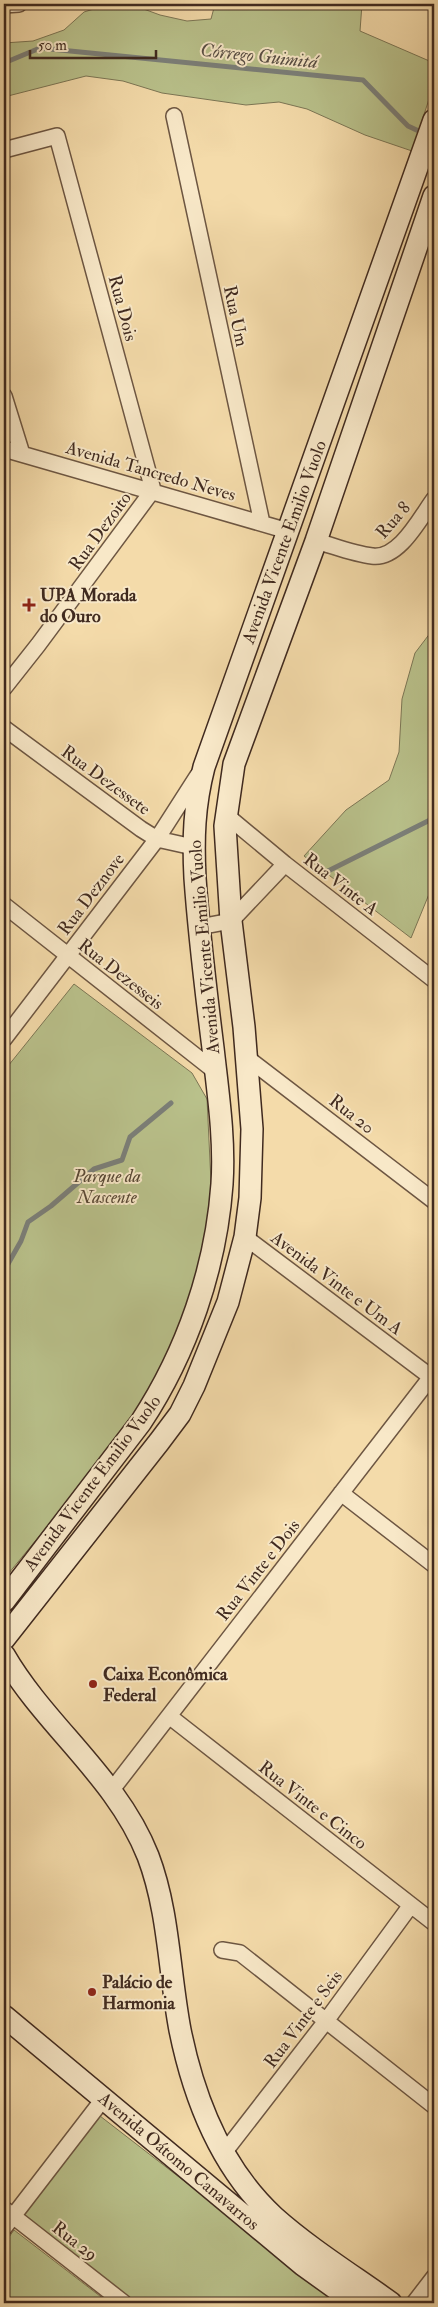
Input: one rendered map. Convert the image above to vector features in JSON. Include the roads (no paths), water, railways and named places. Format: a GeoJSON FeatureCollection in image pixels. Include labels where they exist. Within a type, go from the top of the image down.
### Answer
{"type":"FeatureCollection","features":[{"type":"Feature","properties":{"kind":"main road","name":"Avenida Vicente Emilio Vuolo"},"geometry":{"type":"LineString","coordinates":[[4,1601],[142,1422],[160,1393],[178,1357],[194,1314],[214,1244],[222,1183],[221,1120],[199,928],[193,847],[196,800],[204,767],[434,120]]}},
{"type":"Feature","properties":{"kind":"main road","name":"Avenida Vicente Emilio Vuolo"},"geometry":{"type":"LineString","coordinates":[[4,1639],[180,1414],[194,1386],[228,1302],[245,1237],[250,1198],[252,1129],[231,921],[225,826],[234,764],[316,541],[434,196]]}},
{"type":"Feature","properties":{"kind":"main road","name":"Avenida Oátomo Canavarros"},"geometry":{"type":"LineString","coordinates":[[4,1655],[17,1678],[111,1790],[132,1823],[148,1856],[166,1920],[180,2030],[193,2081],[210,2128],[223,2154],[248,2188],[272,2215],[302,2241],[391,2303]]}},
{"type":"Feature","properties":{"kind":"main road"},"geometry":{"type":"LineString","coordinates":[[4,1659],[4,1665]]}},
{"type":"Feature","properties":{"kind":"main road","name":"Avenida Oátomo Canavarros"},"geometry":{"type":"LineString","coordinates":[[4,2016],[303,2265],[356,2303]]}},
{"type":"Feature","properties":{"kind":"street"},"geometry":{"type":"LineString","coordinates":[[4,5],[19,4]]}},
{"type":"Feature","properties":{"kind":"street","name":"Rua Um"},"geometry":{"type":"LineString","coordinates":[[174,116],[262,523]]}},
{"type":"Feature","properties":{"kind":"street","name":"Rua Dois"},"geometry":{"type":"LineString","coordinates":[[4,150],[57,136],[152,490]]}},
{"type":"Feature","properties":{"kind":"street"},"geometry":{"type":"LineString","coordinates":[[4,396],[22,454]]}},
{"type":"Feature","properties":{"kind":"street","name":"Avenida Tancredo Neves"},"geometry":{"type":"LineString","coordinates":[[4,449],[152,490],[288,531]]}},
{"type":"Feature","properties":{"kind":"street","name":"Rua Dezoito"},"geometry":{"type":"LineString","coordinates":[[4,688],[152,490]]}},
{"type":"Feature","properties":{"kind":"street","name":"Rua 8"},"geometry":{"type":"LineString","coordinates":[[316,541],[374,557],[391,553],[400,546],[434,499]]}},
{"type":"Feature","properties":{"kind":"street","name":"Rua Dezessete"},"geometry":{"type":"LineString","coordinates":[[4,728],[157,839],[193,847]]}},
{"type":"Feature","properties":{"kind":"street","name":"Rua Deznove"},"geometry":{"type":"LineString","coordinates":[[4,1039],[157,839],[204,767]]}},
{"type":"Feature","properties":{"kind":"street","name":"Rua Vinte A"},"geometry":{"type":"LineString","coordinates":[[226,816],[434,980]]}},
{"type":"Feature","properties":{"kind":"street"},"geometry":{"type":"LineString","coordinates":[[199,928],[231,921],[285,864]]}},
{"type":"Feature","properties":{"kind":"street","name":"Rua Dezesseis"},"geometry":{"type":"LineString","coordinates":[[4,905],[216,1072]]}},
{"type":"Feature","properties":{"kind":"street","name":"Rua 20"},"geometry":{"type":"LineString","coordinates":[[246,1057],[434,1201]]}},
{"type":"Feature","properties":{"kind":"street","name":"Avenida Vinte e Um A"},"geometry":{"type":"LineString","coordinates":[[245,1237],[433,1375]]}},
{"type":"Feature","properties":{"kind":"street","name":"Rua Vinte e Dois"},"geometry":{"type":"LineString","coordinates":[[111,1790],[433,1375]]}},
{"type":"Feature","properties":{"kind":"street"},"geometry":{"type":"LineString","coordinates":[[341,1493],[434,1565]]}},
{"type":"Feature","properties":{"kind":"street","name":"Rua Vinte e Cinco"},"geometry":{"type":"LineString","coordinates":[[169,1716],[434,1923]]}},
{"type":"Feature","properties":{"kind":"street","name":"Rua Vinte e Seis"},"geometry":{"type":"LineString","coordinates":[[223,2154],[326,2021],[411,1905]]}},
{"type":"Feature","properties":{"kind":"street"},"geometry":{"type":"LineString","coordinates":[[222,1950],[240,1953],[434,2106]]}},
{"type":"Feature","properties":{"kind":"street"},"geometry":{"type":"LineString","coordinates":[[7,2218],[104,2098]]}},
{"type":"Feature","properties":{"kind":"street","name":"Rua 29"},"geometry":{"type":"LineString","coordinates":[[7,2218],[124,2303]]}},
{"type":"Feature","properties":{"kind":"street"},"geometry":{"type":"LineString","coordinates":[[414,2303],[434,2277]]}},
{"type":"Feature","properties":{"kind":"waterway","name":"Córrego Guimitá"},"geometry":{"type":"LineString","coordinates":[[4,63],[40,48],[363,80],[408,126],[423,133]]}},
{"type":"Feature","properties":{"kind":"waterway"},"geometry":{"type":"LineString","coordinates":[[326,872],[434,818]]}},
{"type":"Feature","properties":{"kind":"waterway"},"geometry":{"type":"LineString","coordinates":[[4,1271],[21,1241],[28,1222],[51,1206],[94,1169],[122,1160],[130,1137],[171,1103]]}},
{"type":"Feature","properties":{"kind":"place","name":"UPA Morada do Ouro"},"geometry":{"type":"Point","coordinates":[29,605]}},
{"type":"Feature","properties":{"kind":"place","name":"Caixa Econômica Federal"},"geometry":{"type":"Point","coordinates":[93,1684]}},
{"type":"Feature","properties":{"kind":"place","name":"Palácio de Harmonia"},"geometry":{"type":"Point","coordinates":[92,1992]}},
{"type":"Feature","properties":{"kind":"park label","name":"Parque da Nascente"},"geometry":{"type":"Point","coordinates":[107,1186]}}]}
